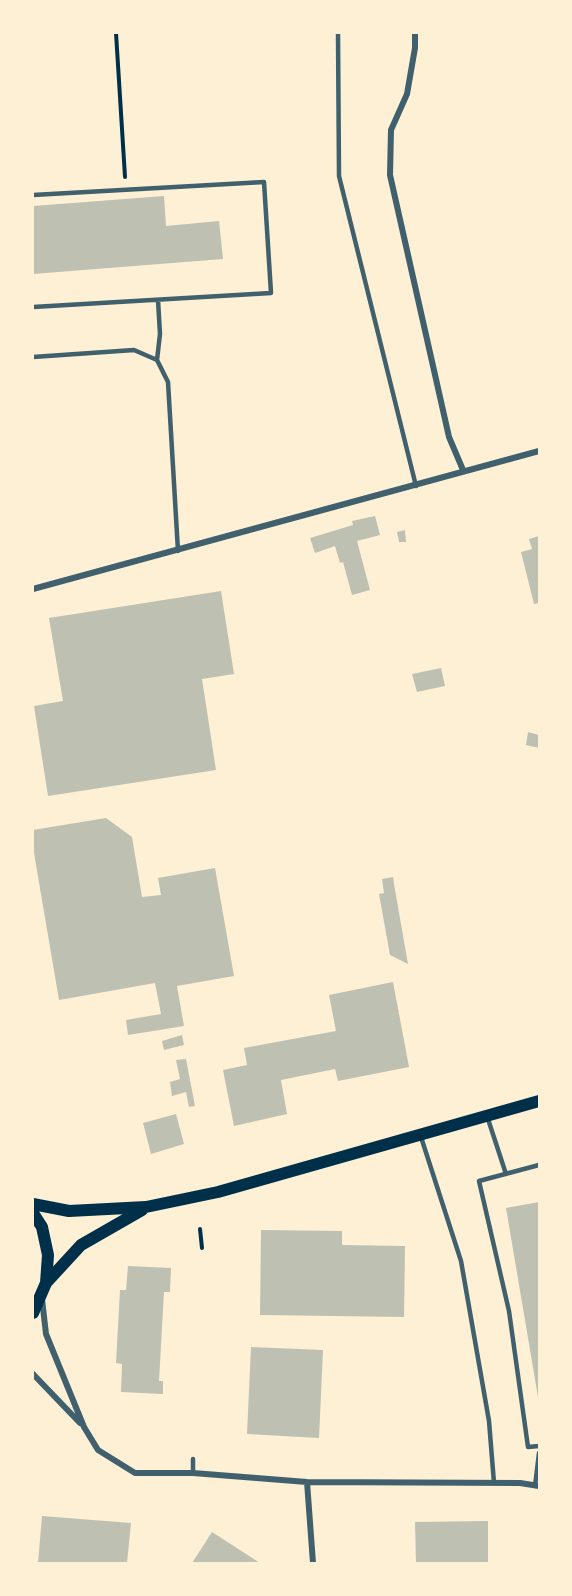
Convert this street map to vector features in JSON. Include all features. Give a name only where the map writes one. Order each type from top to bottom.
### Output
[{"type":"main road","points":[[33,1204],[69,1211],[146,1208],[218,1192],[539,1101]]},
{"type":"main road","points":[[46,1283],[81,1245],[146,1208]]},
{"type":"main road","points":[[33,1213],[42,1227],[48,1255],[46,1283],[42,1299],[33,1313]]},
{"type":"street","points":[[415,33],[415,48],[407,94],[391,130],[390,175],[449,437],[463,470]]},
{"type":"street","points":[[33,589],[539,451]]},
{"type":"street","points":[[42,1299],[46,1334],[84,1427],[98,1450],[135,1473],[193,1473],[307,1482],[494,1483],[537,1486]]},
{"type":"street","points":[[33,1374],[84,1427]]},
{"type":"street","points":[[307,1482],[313,1563]]},
{"type":"lane","points":[[338,33],[339,176],[416,486]]},
{"type":"lane","points":[[33,195],[264,182],[271,293],[33,307]]},
{"type":"lane","points":[[158,300],[160,334],[158,360],[168,382],[178,551]]},
{"type":"lane","points":[[33,357],[134,350],[158,360]]},
{"type":"lane","points":[[487,1116],[506,1174]]},
{"type":"lane","points":[[421,1134],[461,1261],[489,1421],[494,1483]]},
{"type":"lane","points":[[539,1165],[479,1181],[509,1311],[528,1447],[539,1446]]},
{"type":"lane","points":[[537,1486],[539,1453]]},
{"type":"lane","points":[[193,1473],[194,1459]]},
{"type":"path","points":[[116,33],[126,190]]},
{"type":"path","points":[[200,1229],[202,1248]]},
{"type":"building","points":[[164,196],[166,226],[219,221],[223,259],[33,274],[33,206]]},
{"type":"building","points":[[375,516],[380,535],[357,541],[370,590],[352,595],[343,562],[340,563],[335,546],[315,553],[310,538],[353,525],[352,521]]},
{"type":"building","points":[[405,530],[406,542],[399,542],[397,532]]},
{"type":"building","points":[[539,536],[539,603],[534,604],[521,552],[532,549],[529,539]]},
{"type":"building","points":[[221,591],[234,674],[202,679],[216,770],[48,796],[34,706],[63,701],[49,618]]},
{"type":"building","points":[[441,668],[445,686],[417,692],[412,674]]},
{"type":"building","points":[[528,732],[539,735],[539,748],[526,745]]},
{"type":"building","points":[[106,818],[132,837],[142,897],[161,895],[158,878],[215,868],[234,976],[177,986],[184,1026],[128,1035],[126,1020],[161,1014],[155,983],[59,1000],[33,847],[33,830]]},
{"type":"building","points":[[393,877],[408,964],[390,955],[379,894],[384,893],[382,879]]},
{"type":"building","points":[[393,982],[409,1067],[338,1081],[335,1069],[281,1080],[287,1114],[234,1126],[223,1070],[247,1065],[244,1048],[336,1031],[329,995]]},
{"type":"building","points":[[182,1035],[184,1045],[164,1050],[162,1041]]},
{"type":"building","points":[[186,1059],[195,1106],[189,1107],[186,1092],[172,1096],[170,1082],[180,1079],[176,1060]]},
{"type":"building","points":[[176,1114],[184,1144],[151,1154],[143,1123]]},
{"type":"building","points":[[539,1202],[539,1397],[538,1397],[506,1208]]},
{"type":"building","points":[[261,1230],[342,1231],[342,1245],[405,1246],[404,1317],[260,1315]]},
{"type":"building","points":[[128,1266],[171,1268],[170,1292],[164,1292],[159,1381],[163,1381],[163,1394],[121,1392],[122,1364],[116,1363],[120,1290],[126,1290]]},
{"type":"building","points":[[251,1347],[323,1350],[319,1438],[247,1434]]},
{"type":"building","points":[[42,1516],[131,1523],[127,1563],[38,1563]]},
{"type":"building","points":[[488,1521],[488,1563],[416,1563],[415,1522]]},
{"type":"building","points":[[212,1532],[260,1563],[192,1563]]}]
